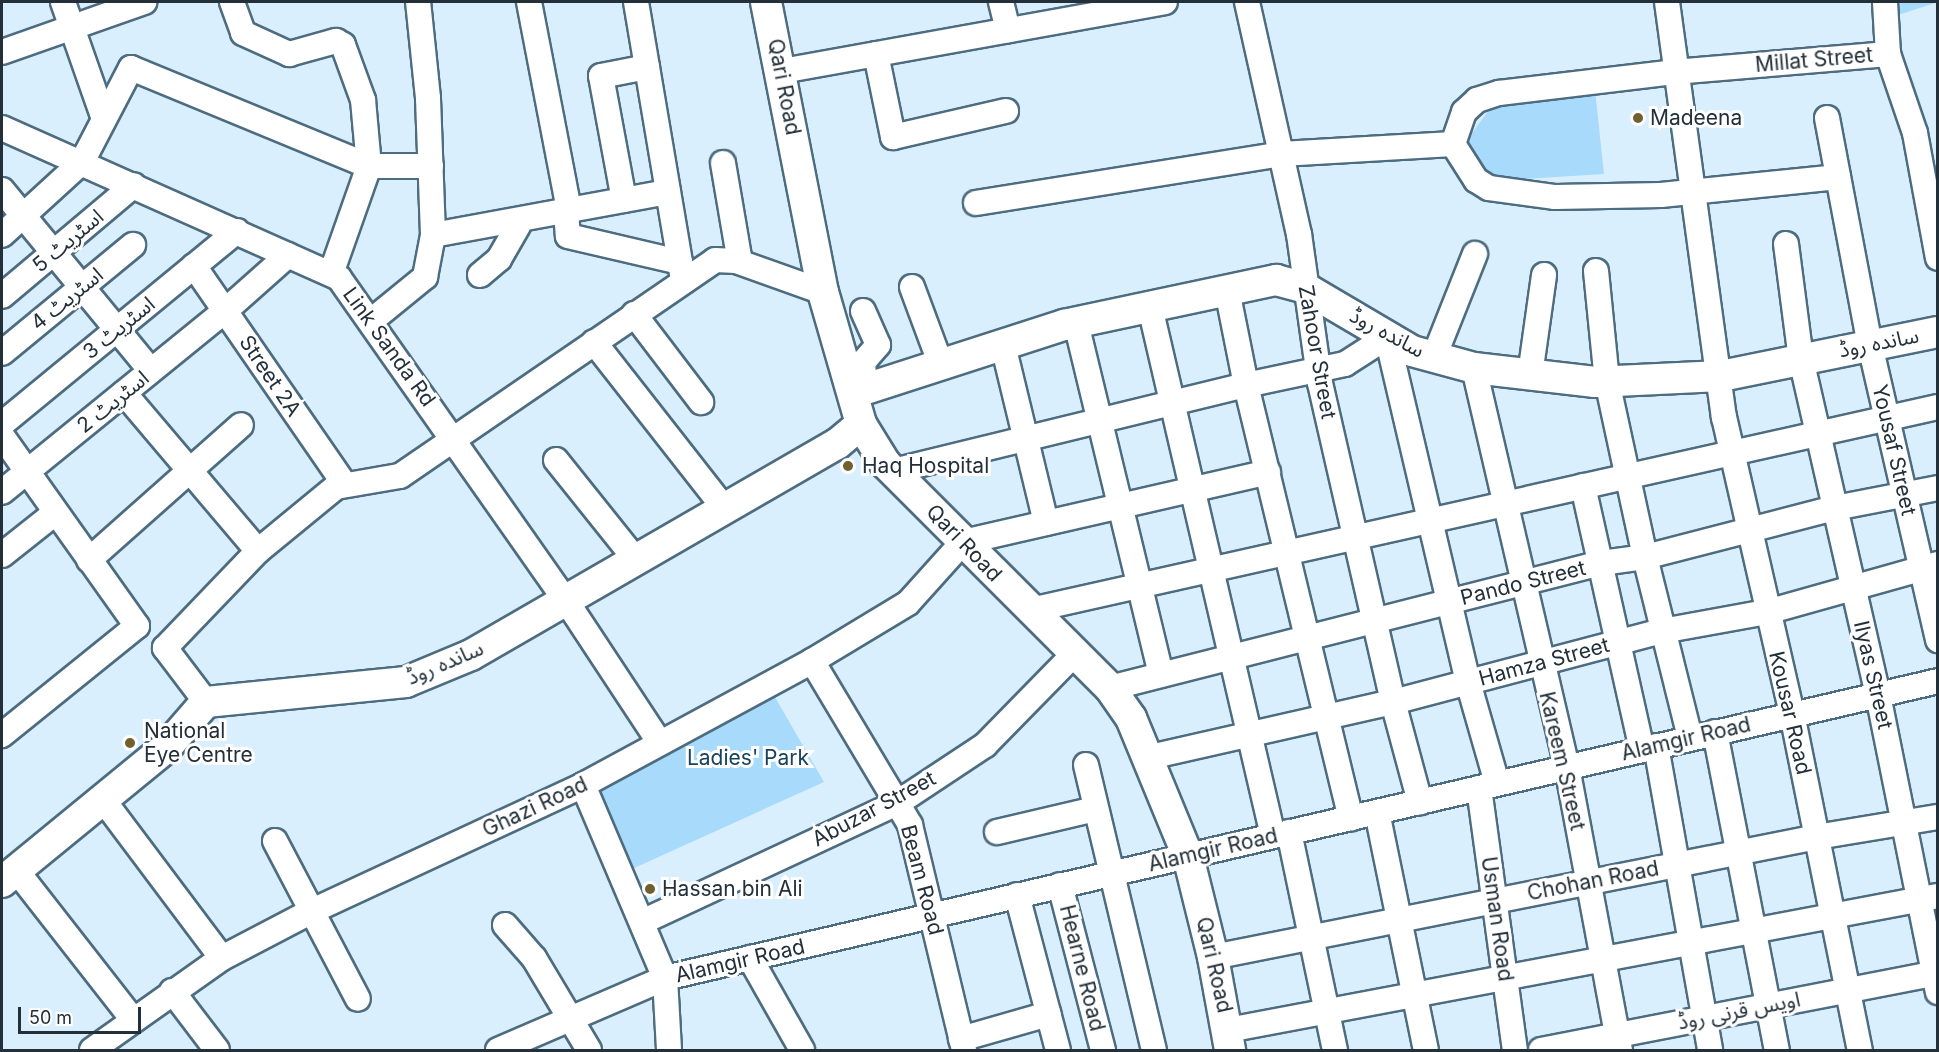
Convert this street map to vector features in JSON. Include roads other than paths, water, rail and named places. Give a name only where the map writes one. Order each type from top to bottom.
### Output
[{"type":"main road","name":"Qari Road","points":[[766,2],[782,71],[823,292],[859,391],[861,424],[893,471],[1110,688],[1150,757],[1188,856],[1214,957],[1229,1040]]},
{"type":"main road","name":"ساندہ روڈ","points":[[859,391],[1076,323],[1276,280],[1305,288],[1412,351],[1474,368],[1530,375],[1607,381],[1721,376],[1938,332]]},
{"type":"main road","name":"ساندہ روڈ","points":[[207,702],[406,682],[471,655],[567,602],[837,444],[861,424]]},
{"type":"main road","points":[[9,876],[104,801],[166,748],[207,702]]},
{"type":"street","points":[[63,2],[104,119]]},
{"type":"street","points":[[2,52],[144,2]]},
{"type":"street","points":[[232,2],[243,33],[289,54],[336,41],[343,45],[363,100],[369,166],[331,274]]},
{"type":"street","points":[[371,321],[425,277],[433,235],[428,98],[417,2]]},
{"type":"street","points":[[529,2],[567,210],[568,236]]},
{"type":"street","points":[[636,2],[682,270]]},
{"type":"street","points":[[1001,2],[1008,30]]},
{"type":"street","points":[[782,71],[1008,30],[1075,10],[1165,2]]},
{"type":"street","name":"Zahoor Street","points":[[1247,2],[1299,234],[1318,368],[1377,620],[1393,702],[1420,802]]},
{"type":"street","name":"Kousar Road","points":[[1667,2],[1674,72],[1695,193],[1732,453],[1792,714],[1860,1050]]},
{"type":"street","points":[[1885,2],[1888,54]]},
{"type":"street","points":[[876,54],[893,138],[1006,111]]},
{"type":"street","name":"Millat Street","points":[[1453,144],[1464,112],[1477,100],[1499,93],[1674,72],[1888,54],[1915,133],[1938,258]]},
{"type":"street","points":[[624,200],[601,76],[647,67]]},
{"type":"street","points":[[2,235],[24,218],[82,162],[131,68],[369,166],[431,166]]},
{"type":"street","name":"Yousaf Street","points":[[1827,118],[1870,345],[1905,494],[1928,566],[1938,640]]},
{"type":"street","name":"Link Sanda Rd","points":[[3,131],[82,162],[339,278],[567,602],[660,744]]},
{"type":"street","points":[[976,203],[1281,154],[1453,144],[1476,180],[1489,188],[1555,197],[1695,193],[1838,177]]},
{"type":"street","points":[[723,163],[740,262]]},
{"type":"street","name":"اسٹریٹ 5","points":[[2,296],[134,185]]},
{"type":"street","points":[[2,190],[151,372]]},
{"type":"street","points":[[433,235],[508,225],[567,210],[668,192]]},
{"type":"street","points":[[508,225],[568,236],[682,270]]},
{"type":"street","points":[[480,275],[499,259],[508,225]]},
{"type":"street","name":"اسٹریٹ 3","points":[[2,424],[237,231]]},
{"type":"street","name":"Ilyas Street","points":[[1786,244],[1801,359],[1878,695],[1904,822],[1928,898],[1936,980]]},
{"type":"street","name":"اسٹریٹ 4","points":[[2,352],[133,246]]},
{"type":"street","points":[[1434,357],[1475,254]]},
{"type":"street","name":"اسٹریٹ 2","points":[[2,492],[225,311],[288,255]]},
{"type":"street","points":[[207,702],[165,648],[258,551],[336,487],[400,476],[634,314],[682,270],[715,260],[740,262],[823,292]]},
{"type":"street","name":"Street 2A","points":[[194,266],[345,485]]},
{"type":"street","points":[[1596,271],[1607,381],[1662,631],[1690,738]]},
{"type":"street","points":[[1530,375],[1544,275]]},
{"type":"street","points":[[912,288],[941,365]]},
{"type":"street","points":[[1227,291],[1246,385],[1309,637],[1325,717],[1351,818]]},
{"type":"street","points":[[1150,307],[1232,657],[1247,735],[1281,834],[1311,937],[1335,1050]]},
{"type":"street","points":[[859,391],[863,362],[878,345],[863,311]]},
{"type":"street","points":[[634,314],[701,402]]},
{"type":"street","points":[[1076,323],[1161,675]]},
{"type":"street","points":[[893,471],[1246,385],[1345,364],[1387,337]]},
{"type":"street","name":"Usman Road","points":[[1387,337],[1468,682],[1488,786],[1495,900],[1515,1050]]},
{"type":"street","points":[[594,342],[725,509]]},
{"type":"street","points":[[1003,345],[1046,523]]},
{"type":"street","name":"Kareem Street","points":[[1474,368],[1524,583],[1540,663],[1567,767],[1618,1043]]},
{"type":"street","points":[[124,393],[258,551]]},
{"type":"street","points":[[1031,610],[1938,407]]},
{"type":"street","points":[[90,560],[241,425]]},
{"type":"street","points":[[2,436],[137,626],[5,723]]},
{"type":"street","points":[[556,460],[636,560]]},
{"type":"street","points":[[963,542],[1268,472]]},
{"type":"street","points":[[1583,486],[1616,643],[1649,748],[1677,864],[1710,1050]]},
{"type":"street","name":"Pando Street","points":[[1110,688],[1601,563],[1645,557],[1835,508],[1938,488]]},
{"type":"street","points":[[2,555],[55,513]]},
{"type":"street","name":"Ghazi Road","points":[[92,1050],[172,991],[222,958],[312,911],[583,785],[813,661],[908,603],[963,542]]},
{"type":"street","name":"Hamza Street","points":[[1150,757],[1393,702],[1662,631],[1767,612],[1852,585],[1928,566]]},
{"type":"street","name":"Abuzar Street","points":[[642,922],[898,802],[985,745],[1075,653]]},
{"type":"street","name":"Beam Road","points":[[813,661],[898,802],[921,862],[963,1045]]},
{"type":"street","name":"Alamgir Road","points":[[498,1050],[665,978],[1938,681]]},
{"type":"street","points":[[1715,732],[1777,1050]]},
{"type":"street","points":[[1086,765],[1154,1050]]},
{"type":"street","points":[[583,785],[665,978],[669,1050]]},
{"type":"street","points":[[104,801],[222,958]]},
{"type":"street","points":[[997,832],[1095,809]]},
{"type":"street","points":[[1377,812],[1426,1050]]},
{"type":"street","name":"Chohan Road","points":[[1214,957],[1738,852],[1938,817]]},
{"type":"street","points":[[275,841],[358,999]]},
{"type":"street","points":[[9,876],[133,1020]]},
{"type":"street","name":"Hearne Road","points":[[1060,885],[1103,1050]]},
{"type":"street","points":[[1017,895],[1058,1050]]},
{"type":"street","points":[[1229,1040],[1326,1011],[1753,929],[1928,898]]},
{"type":"street","points":[[505,925],[534,958],[589,1050]]},
{"type":"street","points":[[750,958],[802,1050]]},
{"type":"street","name":"اویس قرنی روڈ","points":[[1541,1050],[1618,1043],[1704,1018],[1848,990],[1936,980]]},
{"type":"street","points":[[172,991],[217,1050]]},
{"type":"street","points":[[963,1045],[1048,1014]]},
{"type":"place","name":"Madeena","points":[[1638,118]]},
{"type":"place","name":"Haq Hospital","points":[[848,466]]},
{"type":"place","name":"National Eye Centre","points":[[130,743]]},
{"type":"place","name":"Hassan bin Ali","points":[[650,889]]},
{"type":"park label","name":"Ladies' Park","points":[[748,758]]}]
